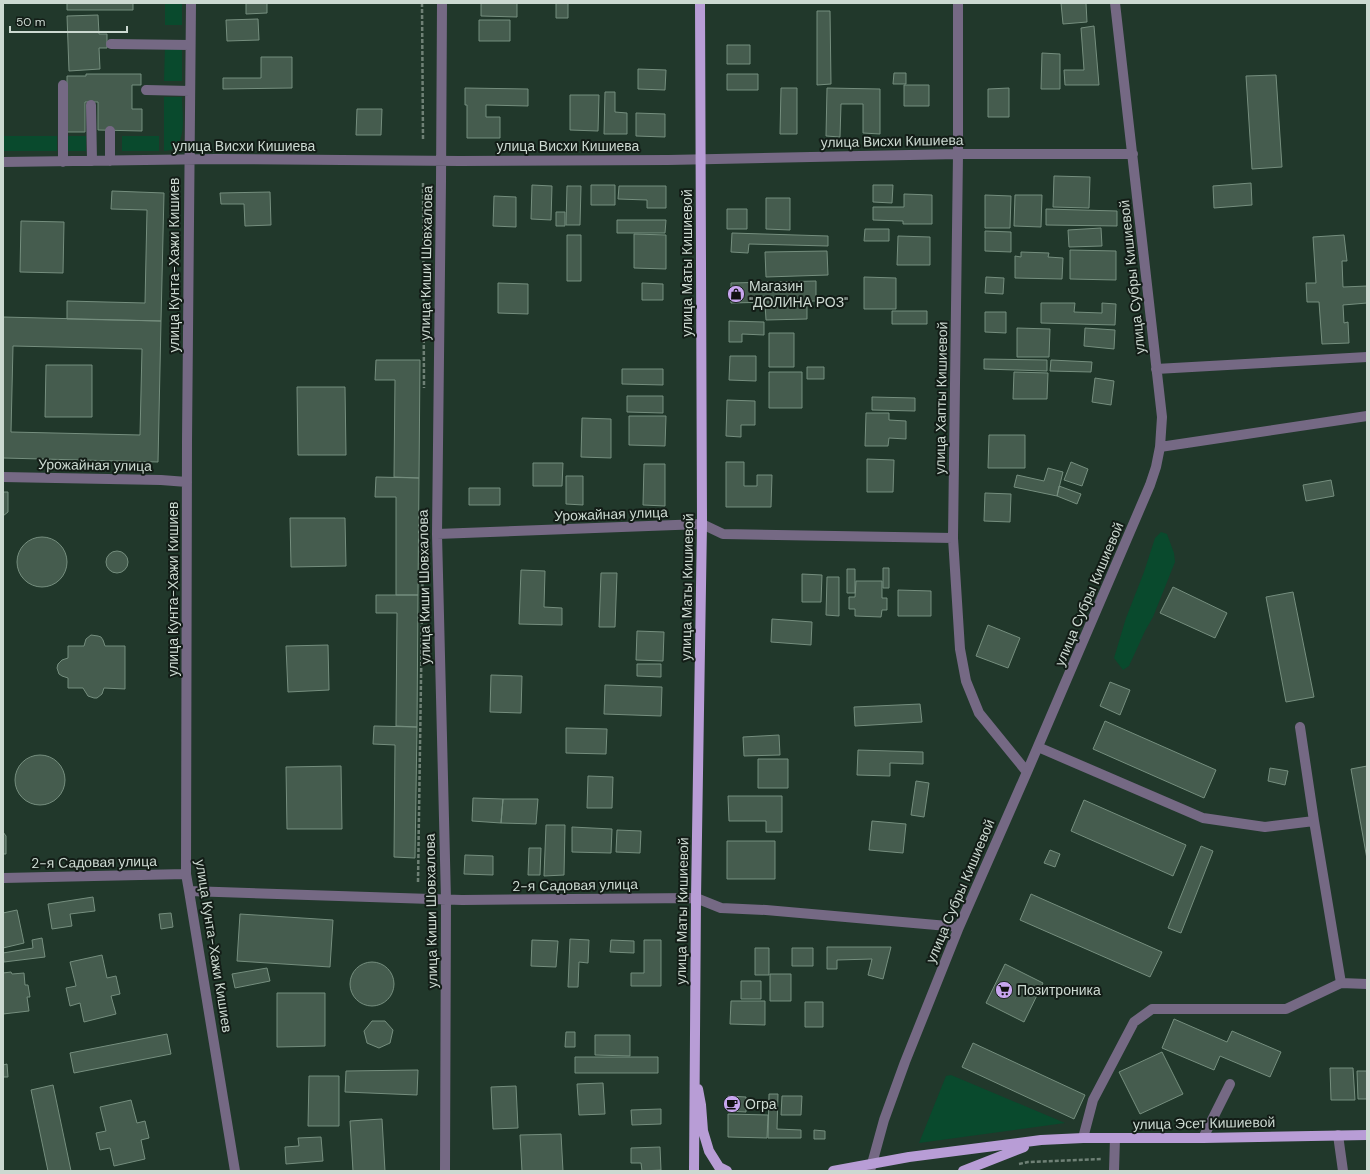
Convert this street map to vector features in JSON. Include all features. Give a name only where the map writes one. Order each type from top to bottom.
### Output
[{"type":"main road","name":"улица Маты Кишиевой","points":[[694,1171],[696,898],[702,524],[700,3]]},
{"type":"main road","points":[[694,1071],[702,1105],[703,1131],[709,1151],[719,1167],[727,1171]]},
{"type":"main road","name":"улица Эсет Кишиевой","points":[[1041,1140],[1084,1138],[1203,1138],[1367,1135]]},
{"type":"main road","points":[[833,1171],[871,1168],[909,1157],[1041,1140]]},
{"type":"main road","points":[[964,1171],[1041,1140]]},
{"type":"street","name":"улица Кунта-Хажи Кишиев","points":[[191,3],[187,482],[186,874],[236,1171]]},
{"type":"street","name":"улица Киши Шовхалова","points":[[442,3],[437,534],[446,900],[445,1171]]},
{"type":"street","name":"улица Хапты Кишиевой","points":[[958,3],[958,154],[953,538],[960,649],[966,681],[979,713],[1027,772]]},
{"type":"street","name":"улица Субры Кишиевой","points":[[871,1168],[884,1120],[905,1062],[959,927],[1038,747],[1144,499],[1156,467],[1160,447],[1162,417],[1115,3]]},
{"type":"street","points":[[111,44],[190,45]]},
{"type":"street","points":[[62,85],[63,162]]},
{"type":"street","points":[[146,90],[190,91]]},
{"type":"street","points":[[91,105],[92,161]]},
{"type":"street","points":[[110,131],[110,161]]},
{"type":"street","name":"улица Висхи Кишиева","points":[[3,162],[189,160],[661,160],[700,158],[958,154],[1133,154]]},
{"type":"street","points":[[1156,369],[1367,357]]},
{"type":"street","points":[[1160,447],[1367,416]]},
{"type":"street","name":"Урожайная улица","points":[[3,477],[162,480],[187,482]]},
{"type":"street","name":"Урожайная улица","points":[[437,534],[702,524],[723,534],[953,538]]},
{"type":"street","points":[[1300,727],[1341,983]]},
{"type":"street","points":[[1038,747],[1203,818],[1265,827],[1314,822]]},
{"type":"street","name":"2-я Садовая улица","points":[[3,878],[186,874]]},
{"type":"street","name":"2-я Садовая улица","points":[[189,890],[446,900],[696,898],[722,908],[766,910],[959,927]]},
{"type":"street","points":[[1084,1138],[1092,1100],[1130,1028],[1134,1022],[1152,1010],[1286,1009],[1341,983],[1367,984]]},
{"type":"street","points":[[1203,1138],[1230,1084]]},
{"type":"street","points":[[1338,1135],[1343,1171]]},
{"type":"street","points":[[1114,1171],[1115,1138]]},
{"type":"path","points":[[422,3],[423,139]]},
{"type":"path","points":[[422,183],[424,394]]},
{"type":"path","points":[[418,882],[423,542]]},
{"type":"path","points":[[1017,1164],[1028,1162],[1114,1158]]},
{"type":"green space","points":[[165,3],[182,3],[182,25],[165,25]]},
{"type":"green space","points":[[165,47],[182,47],[182,81],[164,81]]},
{"type":"green space","points":[[164,97],[182,97],[183,122],[181,139],[172,149],[164,151]]},
{"type":"green space","points":[[3,136],[57,136],[57,151],[3,151]]},
{"type":"green space","points":[[66,136],[86,136],[86,151],[66,151]]},
{"type":"green space","points":[[122,136],[159,136],[159,151],[122,151]]},
{"type":"green space","points":[[1161,532],[1167,534],[1174,553],[1175,562],[1153,617],[1129,666],[1123,670],[1114,658],[1126,618],[1144,572],[1155,538]]},
{"type":"green space","points":[[951,1075],[1065,1123],[919,1143],[946,1076]]},
{"type":"building","points":[[67,3],[133,3],[133,10],[67,10]]},
{"type":"building","points":[[246,3],[267,3],[267,13],[246,14]]},
{"type":"building","points":[[481,3],[517,3],[517,17],[481,16]]},
{"type":"building","points":[[556,3],[568,3],[568,18],[556,18]]},
{"type":"building","points":[[1061,3],[1086,3],[1087,22],[1063,24]]},
{"type":"building","points":[[817,11],[830,11],[831,84],[817,85]]},
{"type":"building","points":[[98,15],[99,34],[107,34],[107,48],[99,48],[100,69],[69,71],[67,16]]},
{"type":"building","points":[[258,19],[259,40],[227,41],[226,20]]},
{"type":"building","points":[[479,20],[510,20],[510,41],[479,41]]},
{"type":"building","points":[[1094,26],[1099,85],[1065,85],[1064,70],[1084,70],[1081,28]]},
{"type":"building","points":[[727,45],[750,45],[750,64],[727,64]]},
{"type":"building","points":[[1042,53],[1060,54],[1060,89],[1041,89]]},
{"type":"building","points":[[261,57],[292,57],[292,88],[223,89],[223,78],[261,78]]},
{"type":"building","points":[[638,69],[666,70],[665,90],[638,89]]},
{"type":"building","points":[[894,73],[906,73],[906,84],[893,84]]},
{"type":"building","points":[[86,74],[141,74],[141,85],[132,85],[132,109],[142,109],[142,131],[98,130],[98,102],[85,102],[85,132],[67,132],[67,76],[86,76]]},
{"type":"building","points":[[727,74],[758,74],[758,90],[727,90]]},
{"type":"building","points":[[1276,75],[1282,167],[1252,169],[1246,76]]},
{"type":"building","points":[[904,85],[929,85],[929,106],[904,106]]},
{"type":"building","points":[[465,88],[528,89],[528,106],[486,105],[486,117],[500,117],[500,138],[467,138],[467,105],[465,105]]},
{"type":"building","points":[[781,88],[797,88],[797,134],[780,134]]},
{"type":"building","points":[[827,88],[880,89],[880,134],[863,133],[863,104],[841,104],[840,137],[826,136]]},
{"type":"building","points":[[1009,88],[1009,117],[988,117],[988,89]]},
{"type":"building","points":[[605,92],[615,92],[615,112],[627,113],[627,134],[604,134]]},
{"type":"building","points":[[570,95],[599,95],[598,131],[570,130]]},
{"type":"building","points":[[357,109],[382,109],[381,135],[356,135]]},
{"type":"building","points":[[636,113],[665,114],[665,137],[636,136]]},
{"type":"building","points":[[1054,176],[1090,177],[1089,208],[1053,207]]},
{"type":"building","points":[[1251,183],[1252,205],[1214,208],[1213,186]]},
{"type":"building","points":[[532,185],[552,186],[551,220],[531,219]]},
{"type":"building","points":[[591,185],[615,185],[615,205],[591,205]]},
{"type":"building","points":[[873,185],[893,185],[892,203],[873,202]]},
{"type":"building","points":[[567,186],[581,186],[580,225],[566,225]]},
{"type":"building","points":[[619,186],[666,186],[666,208],[647,208],[647,200],[618,199]]},
{"type":"building","points":[[112,191],[164,193],[161,321],[67,319],[67,301],[145,303],[147,210],[111,209]]},
{"type":"building","points":[[270,192],[271,225],[245,226],[244,204],[221,204],[220,193]]},
{"type":"building","points":[[904,194],[932,195],[932,224],[903,224],[903,221],[873,220],[873,207],[904,207]]},
{"type":"building","points":[[985,195],[1011,196],[1010,228],[985,228]]},
{"type":"building","points":[[1015,195],[1042,195],[1041,227],[1014,226]]},
{"type":"building","points":[[494,196],[516,197],[516,227],[493,226]]},
{"type":"building","points":[[766,198],[790,198],[790,230],[766,229]]},
{"type":"building","points":[[727,209],[747,209],[747,229],[727,229]]},
{"type":"building","points":[[1046,209],[1117,211],[1117,226],[1046,225]]},
{"type":"building","points":[[556,212],[565,212],[565,226],[556,226]]},
{"type":"building","points":[[617,220],[666,220],[665,233],[617,233]]},
{"type":"building","points":[[21,221],[64,222],[63,273],[20,272]]},
{"type":"building","points":[[1101,228],[1102,246],[1069,247],[1068,230]]},
{"type":"building","points":[[865,229],[889,229],[889,241],[864,241]]},
{"type":"building","points":[[985,231],[1011,232],[1011,252],[985,251]]},
{"type":"building","points":[[732,233],[828,236],[828,246],[749,244],[748,253],[731,252]]},
{"type":"building","points":[[634,234],[666,235],[666,269],[634,268]]},
{"type":"building","points":[[567,235],[581,235],[581,281],[567,281]]},
{"type":"building","points":[[1344,235],[1347,261],[1342,261],[1343,287],[1367,286],[1367,303],[1343,305],[1344,323],[1348,322],[1349,343],[1322,344],[1319,302],[1307,302],[1306,283],[1316,283],[1313,237]]},
{"type":"building","points":[[898,236],[930,237],[930,265],[897,265]]},
{"type":"building","points":[[1070,250],[1116,251],[1116,280],[1070,279]]},
{"type":"building","points":[[827,251],[828,275],[766,277],[765,252]]},
{"type":"building","points":[[1021,252],[1049,253],[1048,257],[1063,258],[1062,279],[1015,278],[1015,256],[1021,257]]},
{"type":"building","points":[[864,277],[896,278],[896,309],[864,309]]},
{"type":"building","points":[[986,277],[1004,278],[1003,294],[985,293]]},
{"type":"building","points":[[816,281],[816,301],[731,303],[731,283]]},
{"type":"building","points":[[498,283],[528,284],[528,314],[498,313]]},
{"type":"building","points":[[642,283],[663,284],[663,300],[642,300]]},
{"type":"building","points":[[807,303],[807,319],[766,320],[765,304]]},
{"type":"building","points":[[1041,303],[1075,303],[1074,312],[1102,313],[1102,303],[1116,304],[1115,325],[1041,323]]},
{"type":"building","points":[[892,311],[927,311],[927,324],[892,324]]},
{"type":"building","points":[[985,312],[1006,312],[1006,333],[985,332]]},
{"type":"building","points":[[3,317],[161,321],[158,462],[3,458]],"holes":[[[13,346],[142,349],[140,435],[11,432]]]},
{"type":"building","points":[[729,321],[764,322],[764,335],[742,334],[742,342],[729,342]]},
{"type":"building","points":[[1017,328],[1050,329],[1049,357],[1017,357]]},
{"type":"building","points":[[1085,328],[1115,330],[1114,349],[1084,346]]},
{"type":"building","points":[[769,333],[794,333],[794,367],[769,367]]},
{"type":"building","points":[[730,356],[756,356],[756,381],[729,380]]},
{"type":"building","points":[[984,359],[1047,360],[1047,371],[984,369]]},
{"type":"building","points":[[376,360],[420,360],[419,478],[394,477],[395,380],[375,380]]},
{"type":"building","points":[[1051,360],[1092,362],[1091,372],[1050,371]]},
{"type":"building","points":[[46,365],[92,365],[92,417],[45,417]]},
{"type":"building","points":[[807,367],[824,367],[824,379],[807,379]]},
{"type":"building","points":[[622,369],[663,369],[663,385],[622,384]]},
{"type":"building","points":[[769,372],[802,372],[802,408],[769,408]]},
{"type":"building","points":[[1014,372],[1048,373],[1047,399],[1013,399]]},
{"type":"building","points":[[1095,378],[1114,381],[1111,405],[1092,402]]},
{"type":"building","points":[[297,387],[345,387],[346,455],[298,455]]},
{"type":"building","points":[[627,396],[663,396],[663,413],[627,412]]},
{"type":"building","points":[[872,397],[915,398],[915,411],[872,410]]},
{"type":"building","points":[[727,400],[755,401],[755,425],[741,425],[741,437],[726,436]]},
{"type":"building","points":[[866,413],[889,413],[889,420],[906,421],[906,439],[889,438],[888,446],[865,446]]},
{"type":"building","points":[[629,416],[666,416],[665,446],[629,445]]},
{"type":"building","points":[[582,418],[611,419],[611,458],[581,457]]},
{"type":"building","points":[[989,435],[1025,435],[1025,468],[988,468]]},
{"type":"building","points":[[867,459],[894,460],[893,492],[867,492]]},
{"type":"building","points":[[726,462],[744,462],[744,486],[757,486],[757,475],[772,475],[771,507],[726,507]]},
{"type":"building","points":[[1071,462],[1088,469],[1082,486],[1064,480]]},
{"type":"building","points":[[533,463],[563,463],[562,486],[533,486]]},
{"type":"building","points":[[644,464],[665,464],[665,506],[643,505]]},
{"type":"building","points":[[1048,468],[1063,472],[1057,496],[1014,487],[1017,475],[1044,481]]},
{"type":"building","points":[[566,476],[583,476],[583,505],[566,504]]},
{"type":"building","points":[[376,477],[419,478],[418,595],[396,595],[396,497],[375,497]]},
{"type":"building","points":[[1331,480],[1334,496],[1306,501],[1303,485]]},
{"type":"building","points":[[1059,486],[1081,494],[1077,504],[1057,496]]},
{"type":"building","points":[[469,488],[500,488],[500,505],[469,505]]},
{"type":"building","points":[[3,492],[8,492],[8,512],[3,516]]},
{"type":"building","points":[[985,493],[1011,494],[1010,522],[984,521]]},
{"type":"building","points":[[290,518],[345,518],[346,566],[291,567]]},
{"type":"building","points":[[42,537],[56,541],[63,548],[67,562],[63,576],[56,583],[42,587],[28,583],[21,576],[17,562],[21,548],[28,541]]},
{"type":"building","points":[[117,551],[125,554],[128,562],[125,570],[117,573],[109,570],[106,562],[109,554]]},
{"type":"building","points":[[883,568],[889,568],[889,588],[883,588]]},
{"type":"building","points":[[847,569],[855,569],[855,593],[847,593]]},
{"type":"building","points":[[521,570],[545,571],[544,607],[562,608],[562,625],[519,624]]},
{"type":"building","points":[[601,573],[617,573],[615,627],[599,627]]},
{"type":"building","points":[[802,574],[822,575],[821,602],[802,602]]},
{"type":"building","points":[[827,577],[839,577],[839,616],[826,615]]},
{"type":"building","points":[[856,581],[882,581],[882,598],[887,598],[887,610],[882,610],[881,617],[855,616],[855,609],[849,609],[849,597],[855,597]]},
{"type":"building","points":[[1173,587],[1227,613],[1215,638],[1160,613]]},
{"type":"building","points":[[898,590],[931,591],[931,616],[898,616]]},
{"type":"building","points":[[1293,592],[1314,697],[1286,702],[1266,597]]},
{"type":"building","points":[[376,595],[418,595],[417,727],[396,726],[397,613],[376,613]]},
{"type":"building","points":[[772,619],[812,622],[811,645],[771,642]]},
{"type":"building","points":[[988,625],[1020,638],[1008,668],[976,656]]},
{"type":"building","points":[[637,631],[664,632],[663,661],[636,660]]},
{"type":"building","points":[[91,635],[101,637],[105,646],[125,646],[125,689],[104,688],[102,694],[97,698],[94,698],[88,696],[83,688],[68,688],[68,678],[59,674],[57,668],[58,664],[62,660],[68,658],[68,646],[84,646],[86,639]]},
{"type":"building","points":[[328,645],[329,690],[288,692],[286,646]]},
{"type":"building","points":[[637,664],[661,664],[661,677],[637,676]]},
{"type":"building","points":[[491,675],[522,676],[521,713],[490,712]]},
{"type":"building","points":[[1110,682],[1130,690],[1120,715],[1100,706]]},
{"type":"building","points":[[605,685],[662,687],[661,716],[604,714]]},
{"type":"building","points":[[920,704],[922,722],[855,726],[854,707]]},
{"type":"building","points":[[1105,721],[1216,770],[1204,798],[1093,749]]},
{"type":"building","points":[[374,726],[417,727],[415,858],[394,857],[395,745],[373,744]]},
{"type":"building","points":[[566,728],[607,729],[606,754],[566,753]]},
{"type":"building","points":[[779,735],[780,755],[744,756],[743,737]]},
{"type":"building","points":[[858,750],[923,752],[923,764],[890,763],[890,776],[857,775]]},
{"type":"building","points":[[40,755],[49,757],[60,766],[65,780],[63,789],[54,800],[40,805],[31,803],[20,794],[15,780],[17,771],[26,760]]},
{"type":"building","points":[[758,759],[788,759],[788,788],[758,788]]},
{"type":"building","points":[[341,766],[342,829],[287,829],[286,767]]},
{"type":"building","points":[[1367,766],[1367,859],[1351,769]]},
{"type":"building","points":[[1270,768],[1288,771],[1285,785],[1268,781]]},
{"type":"building","points":[[588,776],[613,777],[612,808],[587,808]]},
{"type":"building","points":[[916,781],[929,783],[924,817],[911,815]]},
{"type":"building","points":[[728,796],[782,796],[782,832],[766,832],[766,821],[729,821]]},
{"type":"building","points":[[473,798],[503,799],[501,823],[472,821]]},
{"type":"building","points":[[503,799],[538,799],[536,824],[501,823]]},
{"type":"building","points":[[1084,800],[1186,845],[1173,876],[1071,831]]},
{"type":"building","points":[[872,821],[906,824],[903,853],[869,850]]},
{"type":"building","points":[[546,825],[565,825],[564,875],[544,876]]},
{"type":"building","points":[[572,827],[612,829],[611,853],[572,852]]},
{"type":"building","points":[[617,830],[641,831],[640,853],[616,852]]},
{"type":"building","points":[[3,832],[6,836],[6,854],[3,854]]},
{"type":"building","points":[[727,841],[775,841],[775,879],[727,879]]},
{"type":"building","points":[[1201,846],[1213,851],[1181,933],[1168,928]]},
{"type":"building","points":[[529,848],[541,848],[540,875],[528,875]]},
{"type":"building","points":[[1050,850],[1060,854],[1055,867],[1044,863]]},
{"type":"building","points":[[465,855],[493,856],[493,875],[464,874]]},
{"type":"building","points":[[1031,894],[1162,952],[1150,977],[1020,920]]},
{"type":"building","points":[[93,897],[95,911],[70,914],[72,926],[52,929],[48,904]]},
{"type":"building","points":[[17,910],[24,943],[3,948],[3,913]]},
{"type":"building","points":[[171,913],[173,927],[161,929],[159,914]]},
{"type":"building","points":[[240,914],[333,920],[330,967],[237,961]]},
{"type":"building","points":[[42,938],[45,957],[4,962],[3,953],[33,948],[32,940]]},
{"type":"building","points":[[570,939],[589,940],[588,963],[579,962],[578,987],[568,987]]},
{"type":"building","points":[[532,940],[558,941],[556,967],[531,966]]},
{"type":"building","points":[[611,940],[634,941],[634,953],[610,952]]},
{"type":"building","points":[[644,940],[661,940],[661,986],[631,986],[631,973],[644,973]]},
{"type":"building","points":[[827,947],[891,947],[883,979],[868,975],[872,959],[837,960],[837,969],[827,969]]},
{"type":"building","points":[[755,948],[769,948],[769,975],[755,975]]},
{"type":"building","points":[[792,948],[813,948],[813,966],[792,966]]},
{"type":"building","points":[[102,955],[107,978],[116,976],[120,994],[111,996],[116,1014],[84,1022],[80,1003],[70,1006],[66,988],[76,986],[70,962]]},
{"type":"building","points":[[368,962],[376,962],[381,963],[388,968],[393,975],[393,993],[388,1000],[381,1005],[368,1006],[360,1003],[353,996],[350,988],[350,980],[353,972],[360,965]]},
{"type":"building","points":[[1005,964],[1043,983],[1024,1022],[986,1003]]},
{"type":"building","points":[[267,968],[270,981],[235,988],[232,974]]},
{"type":"building","points":[[11,972],[12,974],[24,973],[25,985],[28,985],[30,997],[27,997],[29,1011],[3,1014],[3,973]]},
{"type":"building","points":[[770,974],[791,974],[791,1001],[770,1001]]},
{"type":"building","points":[[741,981],[761,981],[761,999],[741,999]]},
{"type":"building","points":[[277,993],[325,993],[325,1046],[277,1047]]},
{"type":"building","points":[[731,1001],[765,1001],[765,1025],[730,1024]]},
{"type":"building","points":[[805,1002],[823,1002],[823,1027],[805,1027]]},
{"type":"building","points":[[1174,1019],[1227,1042],[1232,1031],[1281,1052],[1270,1077],[1220,1056],[1214,1070],[1162,1048]]},
{"type":"building","points":[[372,1021],[385,1021],[393,1030],[390,1043],[379,1048],[367,1043],[364,1031]]},
{"type":"building","points":[[566,1032],[575,1032],[575,1047],[565,1047]]},
{"type":"building","points":[[167,1034],[171,1054],[74,1073],[70,1053]]},
{"type":"building","points":[[595,1035],[630,1035],[630,1056],[595,1055]]},
{"type":"building","points":[[973,1043],[1085,1095],[1074,1119],[962,1067]]},
{"type":"building","points":[[1162,1052],[1183,1094],[1140,1114],[1119,1072]]},
{"type":"building","points":[[575,1057],[658,1057],[658,1073],[575,1073]]},
{"type":"building","points":[[7,1064],[8,1077],[3,1077],[3,1065]]},
{"type":"building","points":[[1330,1068],[1353,1068],[1355,1100],[1331,1100]]},
{"type":"building","points":[[418,1070],[417,1095],[345,1092],[346,1071]]},
{"type":"building","points":[[1357,1071],[1367,1071],[1367,1099],[1358,1099]]},
{"type":"building","points":[[309,1076],[339,1076],[339,1126],[308,1126]]},
{"type":"building","points":[[603,1083],[605,1114],[579,1115],[577,1084]]},
{"type":"building","points":[[53,1085],[71,1171],[48,1171],[31,1090]]},
{"type":"building","points":[[516,1086],[518,1128],[493,1129],[491,1087]]},
{"type":"building","points":[[769,1094],[778,1094],[777,1129],[801,1130],[801,1138],[768,1138]]},
{"type":"building","points":[[728,1096],[746,1097],[746,1112],[727,1111]]},
{"type":"building","points":[[782,1096],[802,1096],[801,1115],[781,1115]]},
{"type":"building","points":[[131,1100],[137,1123],[145,1121],[149,1138],[141,1140],[145,1159],[114,1166],[110,1148],[100,1150],[96,1133],[106,1131],[100,1107]]},
{"type":"building","points":[[661,1109],[661,1124],[632,1125],[631,1110]]},
{"type":"building","points":[[728,1114],[768,1115],[767,1138],[728,1137]]},
{"type":"building","points":[[382,1119],[385,1171],[353,1171],[350,1121]]},
{"type":"building","points":[[814,1130],[825,1131],[825,1139],[814,1139]]},
{"type":"building","points":[[561,1134],[563,1171],[522,1171],[520,1135]]},
{"type":"building","points":[[321,1137],[323,1161],[286,1164],[285,1147],[299,1146],[298,1138]]},
{"type":"building","points":[[660,1147],[661,1170],[642,1171],[641,1163],[631,1163],[631,1148]]},
{"type":"place","name":"Магазин \"ДОЛИНА РОЗ\"","points":[[736,294]]},
{"type":"place","name":"Позитроника","points":[[1004,990]]},
{"type":"place","name":"Огра","points":[[732,1104]]}]
